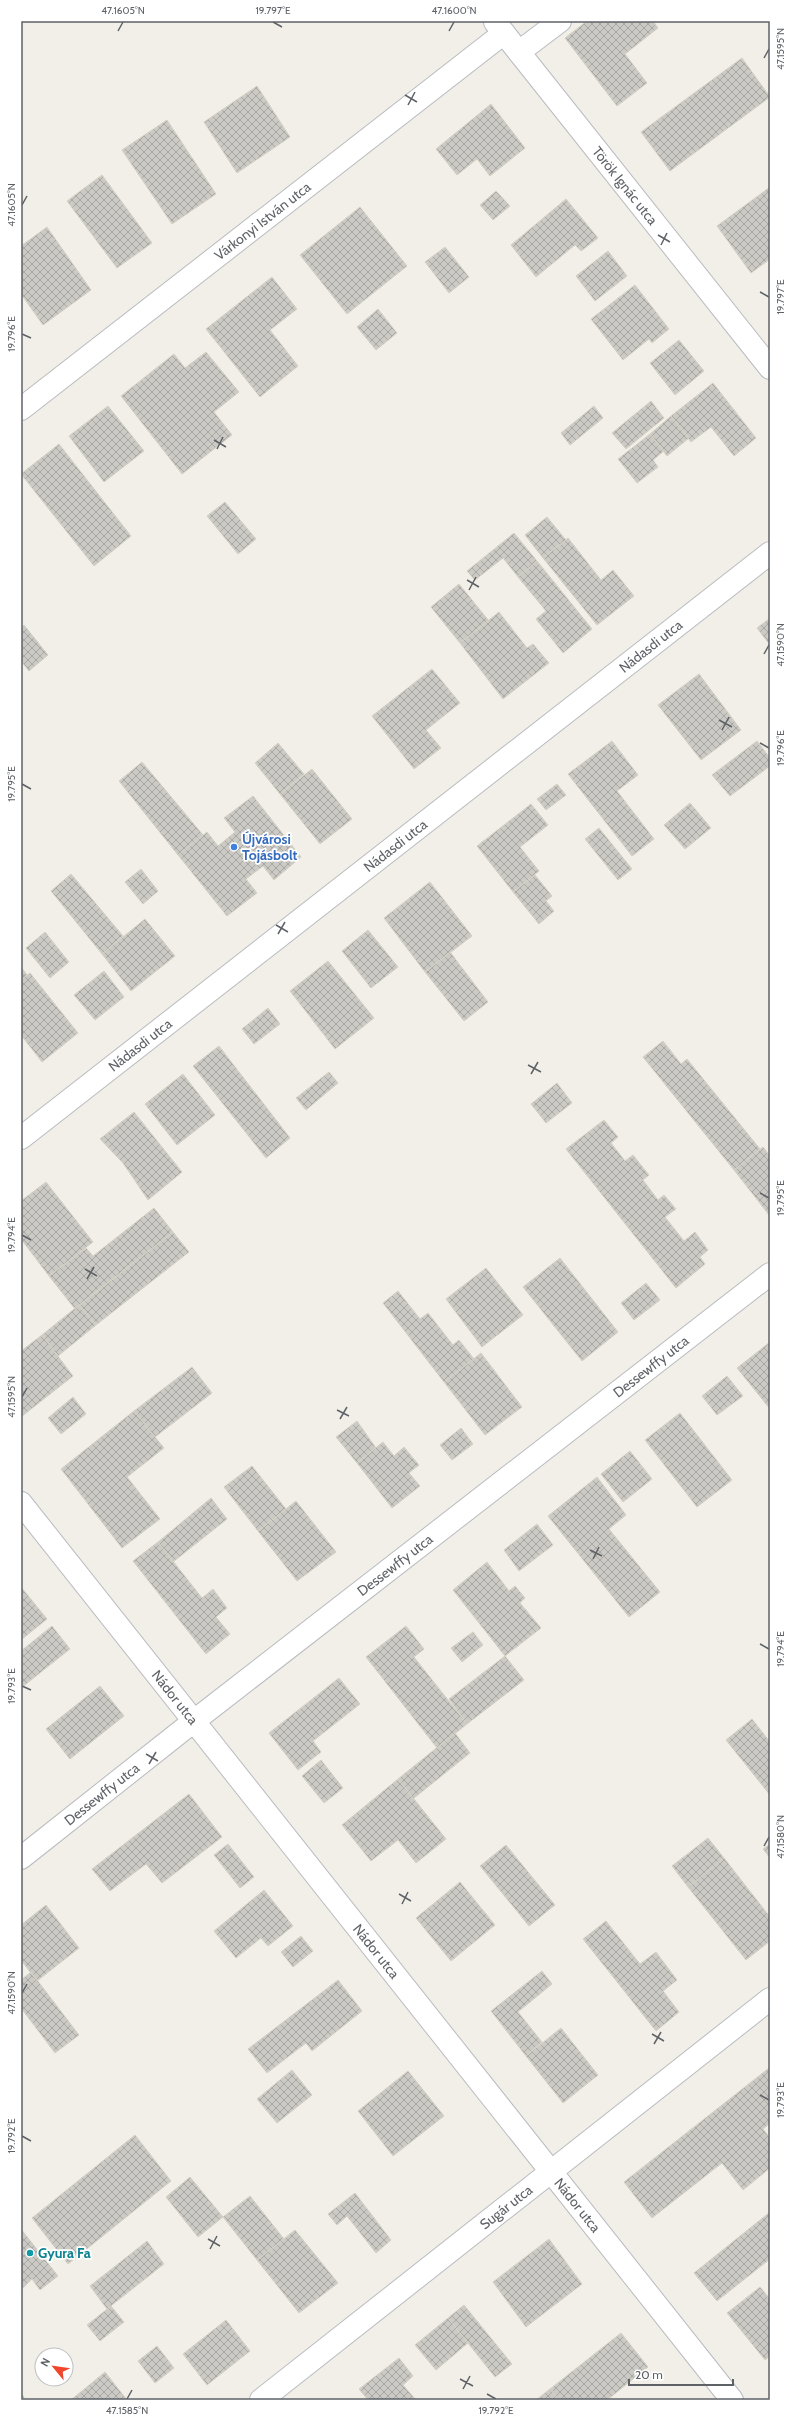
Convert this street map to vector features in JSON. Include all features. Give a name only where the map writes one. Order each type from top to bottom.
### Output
[{"type":"street","points":[[519,52],[560,21]]},
{"type":"street","name":"Török Ignác utca","points":[[499,27],[770,368]]},
{"type":"street","name":"Várkonyi István utca","points":[[21,410],[499,27]]},
{"type":"street","name":"Nádasdi utca","points":[[21,1138],[770,552]]},
{"type":"street","name":"Dessewffy utca","points":[[21,1858],[194,1721],[770,1274]]},
{"type":"street","name":"Nádor utca","points":[[21,1504],[732,2400]]},
{"type":"street","name":"Sugár utca","points":[[262,2400],[550,2170],[770,1999]]},
{"type":"path","points":[[21,2395],[25,2400]]},
{"type":"building","points":[[587,21],[653,21],[658,28],[625,54],[647,83],[617,106],[565,38]]},
{"type":"building","points":[[742,58],[770,97],[670,171],[641,132]]},
{"type":"building","points":[[257,86],[290,137],[237,173],[204,122]]},
{"type":"building","points":[[491,104],[525,148],[490,176],[477,159],[457,175],[436,149]]},
{"type":"building","points":[[167,120],[216,194],[172,224],[122,150]]},
{"type":"building","points":[[102,175],[152,243],[117,268],[67,201]]},
{"type":"building","points":[[770,187],[770,259],[751,273],[717,226]]},
{"type":"building","points":[[496,191],[510,206],[493,220],[480,205]]},
{"type":"building","points":[[566,199],[598,238],[581,251],[575,245],[536,277],[511,245]]},
{"type":"building","points":[[360,207],[407,266],[347,314],[300,255]]},
{"type":"building","points":[[47,227],[91,290],[43,325],[21,294],[21,246]]},
{"type":"building","points":[[445,247],[469,277],[449,293],[425,262]]},
{"type":"building","points":[[608,251],[627,276],[595,301],[576,276]]},
{"type":"building","points":[[272,277],[297,309],[270,330],[298,366],[260,397],[206,329]]},
{"type":"building","points":[[635,285],[669,329],[652,343],[649,339],[623,360],[591,319]]},
{"type":"building","points":[[378,309],[397,333],[376,350],[357,327]]},
{"type":"building","points":[[679,340],[704,371],[675,395],[650,363]]},
{"type":"building","points":[[206,352],[239,392],[214,412],[232,435],[182,474],[121,396],[174,354],[185,368]]},
{"type":"building","points":[[713,383],[756,438],[734,456],[711,427],[691,442],[671,416]]},
{"type":"building","points":[[651,401],[664,418],[626,449],[612,433]]},
{"type":"building","points":[[108,406],[144,451],[104,482],[69,436]]},
{"type":"building","points":[[594,406],[603,418],[570,445],[561,433]]},
{"type":"building","points":[[671,416],[689,438],[667,456],[650,434]]},
{"type":"building","points":[[650,434],[664,451],[653,460],[658,467],[637,483],[618,459]]},
{"type":"building","points":[[59,444],[131,536],[94,566],[21,474]]},
{"type":"building","points":[[225,502],[256,539],[238,554],[207,516]]},
{"type":"building","points":[[547,517],[566,540],[543,558],[525,535]]},
{"type":"building","points":[[514,533],[537,561],[518,577],[503,558],[475,580],[467,571]]},
{"type":"building","points":[[568,538],[601,580],[613,570],[634,596],[597,625],[543,558]]},
{"type":"building","points":[[537,561],[592,629],[563,653],[536,619],[546,611],[518,577]]},
{"type":"building","points":[[459,584],[489,621],[460,643],[431,607]]},
{"type":"building","points":[[499,612],[527,648],[533,644],[549,663],[503,699],[460,643]]},
{"type":"building","points":[[770,618],[770,645],[757,628]]},
{"type":"building","points":[[24,625],[48,655],[29,671],[21,661],[21,628]]},
{"type":"building","points":[[432,669],[460,703],[426,730],[441,748],[414,769],[372,716]]},
{"type":"building","points":[[699,674],[741,730],[701,760],[658,705]]},
{"type":"building","points":[[612,741],[638,775],[617,791],[654,839],[632,856],[568,774]]},
{"type":"building","points":[[757,741],[770,758],[770,766],[730,796],[712,775]]},
{"type":"building","points":[[278,743],[304,774],[280,794],[255,763]]},
{"type":"building","points":[[142,762],[203,835],[178,855],[119,781]]},
{"type":"building","points":[[312,769],[352,819],[320,844],[280,794]]},
{"type":"building","points":[[557,784],[566,795],[546,810],[537,799]]},
{"type":"building","points":[[253,796],[301,857],[274,880],[263,866],[246,879],[257,893],[227,916],[178,855],[207,832],[218,846],[235,832],[224,818]]},
{"type":"building","points":[[690,803],[711,828],[685,849],[664,825]]},
{"type":"building","points":[[531,804],[548,825],[520,847],[539,871],[513,892],[477,846]]},
{"type":"building","points":[[599,828],[632,869],[618,880],[585,839]]},
{"type":"building","points":[[141,869],[158,891],[143,904],[125,882]]},
{"type":"building","points":[[71,874],[123,936],[102,954],[51,891]]},
{"type":"building","points":[[535,875],[552,896],[546,901],[554,911],[539,924],[513,892]]},
{"type":"building","points":[[430,882],[472,936],[425,972],[384,918]]},
{"type":"building","points":[[145,919],[175,956],[131,991],[102,954]]},
{"type":"building","points":[[368,930],[398,967],[371,988],[342,951]]},
{"type":"building","points":[[45,932],[69,962],[50,978],[26,948]]},
{"type":"building","points":[[450,952],[488,1002],[464,1021],[425,972]]},
{"type":"building","points":[[328,961],[374,1018],[335,1049],[290,991]]},
{"type":"building","points":[[21,967],[27,975],[21,980]]},
{"type":"building","points":[[104,971],[124,997],[95,1020],[74,995]]},
{"type":"building","points":[[30,973],[78,1033],[42,1062],[21,1035],[21,980]]},
{"type":"building","points":[[268,1008],[280,1024],[254,1044],[242,1029]]},
{"type":"building","points":[[663,1041],[681,1064],[687,1059],[760,1149],[734,1170],[643,1057]]},
{"type":"building","points":[[219,1046],[290,1138],[266,1158],[193,1066]]},
{"type":"building","points":[[329,1072],[338,1083],[306,1110],[296,1098]]},
{"type":"building","points":[[183,1074],[215,1115],[177,1145],[145,1104]]},
{"type":"building","points":[[557,1083],[572,1103],[546,1123],[531,1104]]},
{"type":"building","points":[[134,1112],[182,1172],[148,1200],[123,1163],[100,1139]]},
{"type":"building","points":[[604,1120],[618,1137],[611,1143],[625,1161],[633,1155],[649,1175],[643,1180],[658,1200],[664,1195],[676,1209],[665,1217],[684,1241],[695,1232],[708,1250],[700,1257],[705,1264],[676,1288],[566,1149]]},
{"type":"building","points":[[763,1147],[770,1156],[769,1215],[734,1170]]},
{"type":"building","points":[[46,1182],[93,1242],[49,1276],[21,1239],[21,1201]]},
{"type":"building","points":[[154,1208],[173,1232],[75,1309],[49,1276],[86,1248],[93,1256]]},
{"type":"building","points":[[173,1232],[189,1252],[96,1325],[79,1305]]},
{"type":"building","points":[[560,1258],[618,1332],[582,1361],[523,1287]]},
{"type":"building","points":[[486,1268],[523,1315],[482,1347],[446,1299]]},
{"type":"building","points":[[646,1283],[660,1300],[634,1320],[621,1303]]},
{"type":"building","points":[[398,1291],[420,1319],[428,1313],[453,1345],[459,1340],[474,1359],[444,1382],[383,1303]]},
{"type":"building","points":[[79,1305],[96,1325],[58,1356],[42,1335]]},
{"type":"building","points":[[42,1335],[73,1376],[21,1417],[21,1351]]},
{"type":"building","points":[[770,1342],[770,1409],[737,1368]]},
{"type":"building","points":[[481,1353],[522,1407],[485,1435],[444,1382]]},
{"type":"building","points":[[192,1367],[212,1393],[155,1437],[134,1411]]},
{"type":"building","points":[[727,1376],[743,1396],[717,1415],[702,1396]]},
{"type":"building","points":[[73,1397],[86,1414],[61,1434],[48,1418]]},
{"type":"building","points":[[134,1411],[164,1448],[127,1477],[160,1519],[122,1548],[61,1469]]},
{"type":"building","points":[[680,1413],[732,1480],[697,1507],[645,1440]]},
{"type":"building","points":[[357,1421],[376,1448],[357,1463],[336,1437]]},
{"type":"building","points":[[461,1428],[473,1444],[452,1460],[440,1445]]},
{"type":"building","points":[[383,1442],[394,1456],[404,1447],[419,1465],[409,1473],[420,1486],[392,1508],[357,1463]]},
{"type":"building","points":[[630,1451],[652,1479],[623,1502],[601,1474]]},
{"type":"building","points":[[252,1466],[286,1509],[258,1531],[224,1487]]},
{"type":"building","points":[[597,1477],[626,1515],[609,1529],[660,1592],[629,1617],[548,1516]]},
{"type":"building","points":[[211,1498],[227,1519],[173,1562],[158,1542]]},
{"type":"building","points":[[296,1501],[336,1552],[297,1581],[258,1531]]},
{"type":"building","points":[[537,1524],[553,1545],[519,1571],[504,1550]]},
{"type":"building","points":[[158,1542],[202,1598],[213,1589],[227,1608],[216,1617],[230,1634],[206,1654],[133,1561]]},
{"type":"building","points":[[487,1562],[509,1591],[515,1586],[525,1598],[520,1603],[541,1628],[505,1656],[453,1590]]},
{"type":"building","points":[[21,1587],[47,1619],[21,1640]]},
{"type":"building","points":[[52,1626],[70,1649],[21,1688],[21,1651]]},
{"type":"building","points":[[406,1626],[424,1649],[414,1657],[467,1724],[437,1748],[366,1657]]},
{"type":"building","points":[[473,1632],[483,1645],[462,1662],[451,1648]]},
{"type":"building","points":[[505,1656],[524,1680],[467,1724],[449,1699]]},
{"type":"building","points":[[339,1678],[360,1704],[313,1741],[321,1752],[298,1770],[269,1733]]},
{"type":"building","points":[[100,1686],[124,1716],[70,1759],[46,1729]]},
{"type":"building","points":[[752,1719],[770,1742],[770,1795],[726,1740]]},
{"type":"building","points":[[455,1733],[470,1753],[413,1799],[398,1779]]},
{"type":"building","points":[[321,1760],[343,1788],[324,1803],[302,1776]]},
{"type":"building","points":[[398,1779],[446,1839],[416,1863],[398,1840],[371,1861],[342,1825]]},
{"type":"building","points":[[189,1794],[222,1837],[162,1883],[146,1864],[110,1891],[92,1869]]},
{"type":"building","points":[[708,1838],[724,1858],[688,1887],[672,1866]]},
{"type":"building","points":[[228,1844],[254,1877],[240,1888],[214,1855]]},
{"type":"building","points":[[770,1844],[770,1858],[763,1849]]},
{"type":"building","points":[[506,1845],[555,1905],[529,1926],[480,1866]]},
{"type":"building","points":[[724,1858],[770,1917],[770,1941],[746,1960],[688,1887]]},
{"type":"building","points":[[460,1882],[495,1925],[451,1961],[416,1918]]},
{"type":"building","points":[[264,1890],[293,1926],[268,1946],[261,1938],[236,1958],[214,1931]]},
{"type":"building","points":[[46,1905],[79,1948],[37,1981],[21,1960],[21,1925]]},
{"type":"building","points":[[606,1921],[640,1964],[656,1952],[677,1980],[663,1991],[679,2012],[656,2031],[583,1939]]},
{"type":"building","points":[[301,1936],[313,1951],[293,1967],[281,1952]]},
{"type":"building","points":[[542,1971],[552,1984],[518,2012],[542,2042],[526,2056],[491,2011]]},
{"type":"building","points":[[31,1972],[79,2035],[55,2053],[21,2008],[21,1980]]},
{"type":"building","points":[[338,1980],[362,2011],[312,2051],[306,2043],[267,2073],[248,2049]]},
{"type":"building","points":[[561,2028],[598,2075],[563,2103],[526,2056]]},
{"type":"building","points":[[769,2068],[770,2123],[763,2129],[770,2138],[770,2168],[743,2190],[722,2163],[652,2218],[624,2182]]},
{"type":"building","points":[[292,2070],[312,2095],[277,2123],[257,2099]]},
{"type":"building","points":[[408,2071],[444,2116],[393,2156],[358,2111]]},
{"type":"building","points":[[135,2135],[171,2181],[68,2264],[32,2218]]},
{"type":"building","points":[[190,2177],[223,2217],[198,2237],[166,2197]]},
{"type":"building","points":[[355,2193],[391,2240],[376,2253],[347,2216],[337,2225],[328,2214]]},
{"type":"building","points":[[250,2196],[284,2239],[257,2260],[223,2217]]},
{"type":"building","points":[[770,2212],[770,2259],[717,2301],[694,2273]]},
{"type":"building","name":"Gyura Fa","points":[[21,2229],[58,2276],[40,2290],[32,2279],[21,2290]]},
{"type":"building","points":[[295,2230],[338,2283],[299,2313],[257,2260]]},
{"type":"building","points":[[549,2239],[582,2284],[526,2327],[493,2282]]},
{"type":"building","points":[[147,2241],[164,2264],[107,2309],[90,2286]]},
{"type":"building","points":[[760,2287],[770,2299],[770,2356],[765,2360],[727,2313]]},
{"type":"building","points":[[464,2305],[512,2364],[495,2377],[448,2318]]},
{"type":"building","points":[[111,2306],[124,2322],[100,2341],[87,2325]]},
{"type":"building","points":[[448,2318],[468,2343],[436,2370],[415,2345]]},
{"type":"building","points":[[226,2320],[250,2351],[207,2385],[183,2354]]},
{"type":"building","points":[[621,2333],[648,2367],[607,2400],[559,2400],[550,2389]]},
{"type":"building","points":[[157,2346],[174,2368],[155,2383],[138,2361]]},
{"type":"building","points":[[399,2358],[413,2376],[403,2385],[416,2400],[368,2400],[359,2389]]},
{"type":"building","points":[[105,2372],[127,2400],[71,2400]]},
{"type":"building","points":[[550,2389],[559,2400],[536,2400]]},
{"type":"place","name":"Újvárosi Tojásbolt","points":[[234,847]]},
{"type":"place","name":"Gyura Fa","points":[[30,2253]]}]
